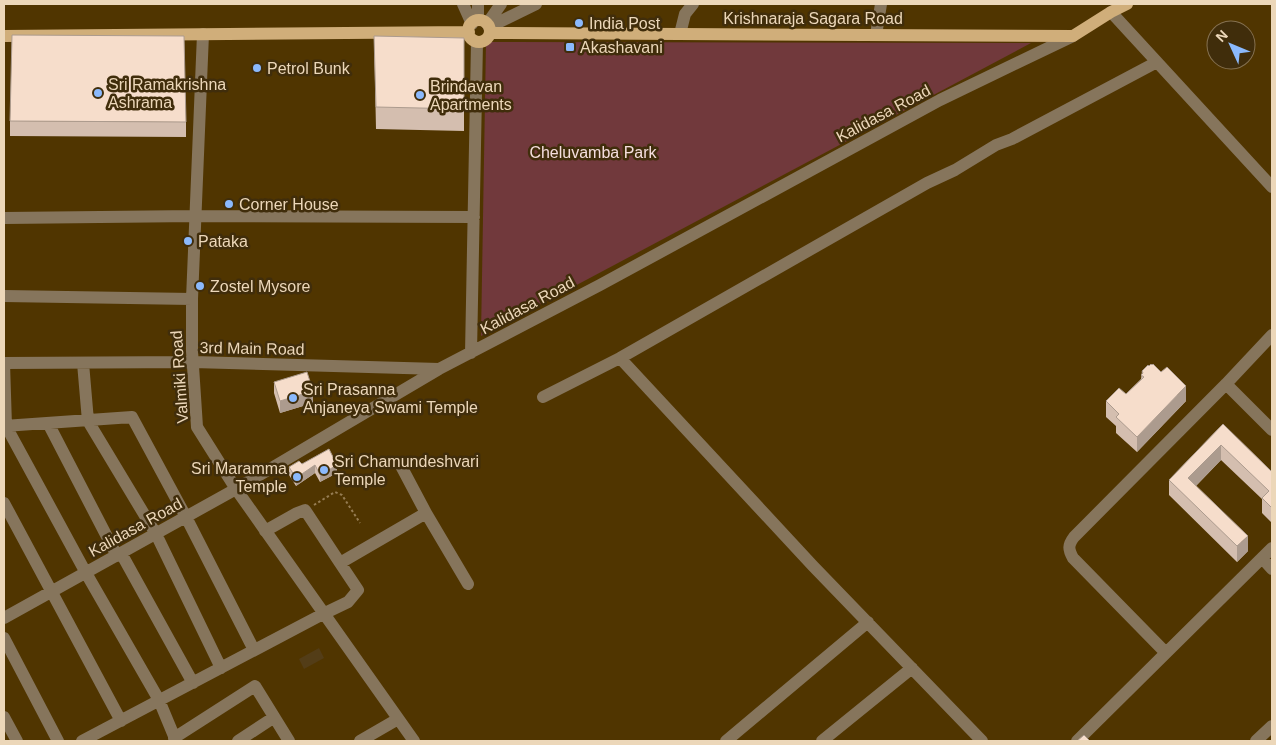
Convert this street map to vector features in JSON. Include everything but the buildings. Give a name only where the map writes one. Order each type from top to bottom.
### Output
[{"type":"main road","points":[[1073,36],[1110,12],[1127,4]]},
{"type":"main road","name":"Krishnaraja Sagara Road","points":[[4,36],[480,29],[680,34],[1073,36]]},
{"type":"street","points":[[463,4],[480,29]]},
{"type":"street","points":[[471,353],[480,29],[478,4]]},
{"type":"street","points":[[480,29],[500,4]]},
{"type":"street","points":[[480,29],[536,4]]},
{"type":"street","points":[[680,34],[685,14],[693,4]]},
{"type":"street","points":[[876,35],[880,4]]},
{"type":"street","points":[[1110,12],[1272,187]]},
{"type":"street","name":"Valmiki Road","points":[[203,34],[192,299],[197,426],[236,489],[414,741]]},
{"type":"street","name":"Kalidasa Road","points":[[4,618],[236,489],[439,369],[600,285],[940,100],[1073,36]]},
{"type":"street","points":[[544,397],[620,358],[928,183],[955,170],[996,144],[1012,138],[1157,62]]},
{"type":"street","points":[[4,218],[196,216],[474,217]]},
{"type":"street","points":[[4,296],[192,299]]},
{"type":"street","points":[[1166,653],[1073,558],[1069,550],[1070,543],[1272,335]]},
{"type":"street","points":[[620,358],[813,566],[982,741]]},
{"type":"street","name":"3rd Main Road","points":[[4,363],[193,362],[439,369]]},
{"type":"street","points":[[4,363],[5,426],[159,700],[175,740],[255,686],[273,718],[289,741]]},
{"type":"street","points":[[83,363],[88,421],[156,534],[221,668]]},
{"type":"street","points":[[1226,384],[1270,424]]},
{"type":"street","points":[[5,426],[40,422],[88,421],[132,417],[254,650]]},
{"type":"street","points":[[48,423],[119,555],[193,683]]},
{"type":"street","points":[[400,464],[426,513],[468,584]]},
{"type":"street","points":[[4,503],[121,721]]},
{"type":"street","points":[[82,741],[348,602],[358,590],[305,510],[265,531]]},
{"type":"street","points":[[340,563],[426,513]]},
{"type":"street","points":[[1084,739],[1166,653],[1272,548]]},
{"type":"street","points":[[1262,558],[1272,568]]},
{"type":"street","points":[[726,741],[868,622]]},
{"type":"street","points":[[4,638],[58,741]]},
{"type":"street","points":[[822,741],[912,668]]},
{"type":"street","points":[[4,717],[17,741]]},
{"type":"street","points":[[238,741],[273,718]]},
{"type":"street","points":[[360,741],[398,719]]},
{"type":"street","points":[[1256,741],[1272,726]]},
{"type":"path","points":[[305,510],[335,492],[342,495],[360,523]]},
{"type":"shaded area","points":[[319,648],[324,658],[304,669],[299,659]]},
{"type":"green space","name":"Cheluvamba Park","points":[[486,42],[1031,43],[481,336]]},
{"type":"place","name":"India Post","points":[[579,23]]},
{"type":"place","name":"Akashavani","points":[[570,47]]},
{"type":"place","name":"Petrol Bunk","points":[[257,68]]},
{"type":"place","name":"Sri Ramakrishna Ashrama","points":[[98,93]]},
{"type":"place","name":"Brindavan Apartments","points":[[420,95]]},
{"type":"place","name":"Corner House","points":[[229,204]]},
{"type":"place","name":"Pataka","points":[[188,241]]},
{"type":"place","name":"Zostel Mysore","points":[[200,286]]},
{"type":"place","name":"Sri Prasanna Anjaneya Swami Temple","points":[[293,398]]},
{"type":"place","name":"Sri Chamundeshvari Temple","points":[[324,470]]},
{"type":"place","name":"Sri Maramma Temple","points":[[297,477]]}]
